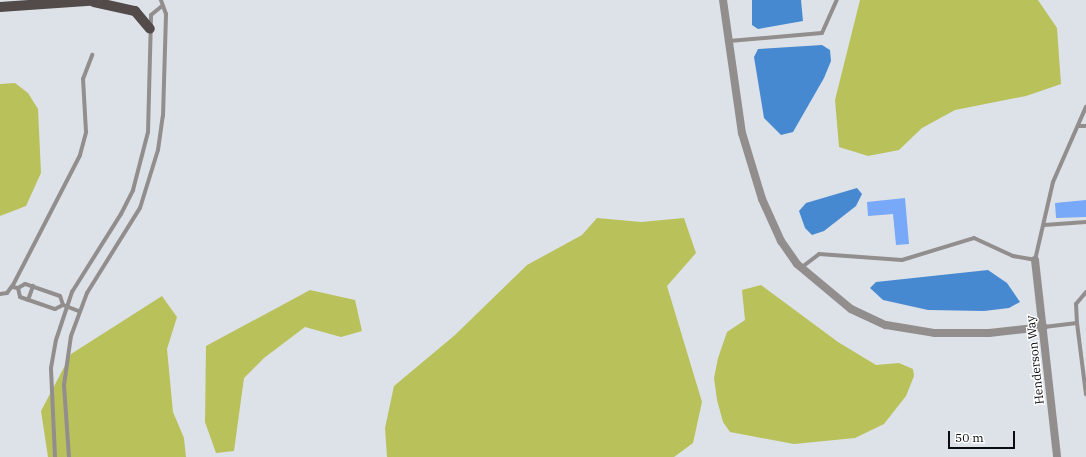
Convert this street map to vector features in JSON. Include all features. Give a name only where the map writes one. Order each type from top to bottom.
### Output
[{"type":"main road","points":[[30,5],[42,0]]},
{"type":"main road","points":[[0,7],[101,0]]},
{"type":"main road","points":[[90,1],[135,10],[150,29]]},
{"type":"street","points":[[723,0],[742,133],[762,199],[781,241],[801,268],[851,309],[886,325],[934,333],[989,333],[1044,327]]},
{"type":"street","name":"Henderson Way","points":[[1035,260],[1058,457]]},
{"type":"lane","points":[[69,457],[64,385],[71,336],[87,293],[127,233],[150,183],[163,116],[166,14],[161,7],[161,0]]},
{"type":"lane","points":[[728,42],[824,31],[837,0]]},
{"type":"lane","points":[[55,457],[51,368],[65,306],[82,275],[121,214],[142,159],[148,132],[151,15],[161,7]]},
{"type":"lane","points":[[0,294],[7,293],[12,286],[80,155],[86,132],[83,79],[92,55]]},
{"type":"lane","points":[[801,268],[823,254],[902,260],[974,238],[1014,256],[1035,260],[1053,182],[1086,107]]},
{"type":"lane","points":[[1078,126],[1086,126]]},
{"type":"lane","points":[[1044,225],[1086,222]]},
{"type":"lane","points":[[12,286],[18,288],[25,284],[60,296],[65,306]]},
{"type":"lane","points":[[28,300],[33,286]]},
{"type":"lane","points":[[18,288],[20,297],[28,300],[54,309],[65,306],[80,311]]},
{"type":"lane","points":[[1086,292],[1076,304],[1086,394]]},
{"type":"lane","points":[[1044,327],[1077,323]]},
{"type":"green space","points":[[860,0],[1038,0],[1057,28],[1061,84],[1026,96],[955,110],[922,128],[899,150],[868,156],[839,147],[835,100]]},
{"type":"green space","points":[[15,83],[28,93],[38,109],[41,173],[26,206],[0,216],[0,84]]},
{"type":"green space","points":[[597,218],[641,222],[684,218],[696,253],[667,286],[702,402],[693,443],[674,457],[387,457],[385,428],[394,386],[455,335],[527,265],[582,235]]},
{"type":"green space","points":[[761,285],[838,342],[876,365],[899,363],[913,369],[914,376],[906,396],[884,424],[855,438],[794,444],[730,432],[723,422],[717,400],[714,378],[718,358],[727,332],[745,320],[742,290]]},
{"type":"green space","points":[[310,290],[355,300],[362,331],[341,337],[305,327],[264,358],[244,378],[234,451],[216,453],[205,422],[206,346]]},
{"type":"green space","points":[[162,296],[177,317],[167,349],[173,412],[184,438],[186,457],[48,457],[41,411],[71,354]]},
{"type":"water","points":[[752,0],[801,0],[803,21],[758,29],[752,25]]},
{"type":"water","points":[[822,45],[830,50],[831,61],[824,78],[793,132],[781,135],[764,118],[754,57],[758,49]]},
{"type":"water","points":[[857,188],[862,194],[856,206],[824,231],[812,235],[805,228],[799,211],[806,203]]},
{"type":"water","points":[[988,270],[1007,283],[1020,302],[1009,308],[984,311],[928,310],[883,300],[870,288],[876,282]]},
{"type":"building","points":[[905,198],[909,244],[896,245],[893,214],[868,216],[867,202]]},
{"type":"building","points":[[1086,200],[1086,217],[1056,218],[1055,203]]}]
